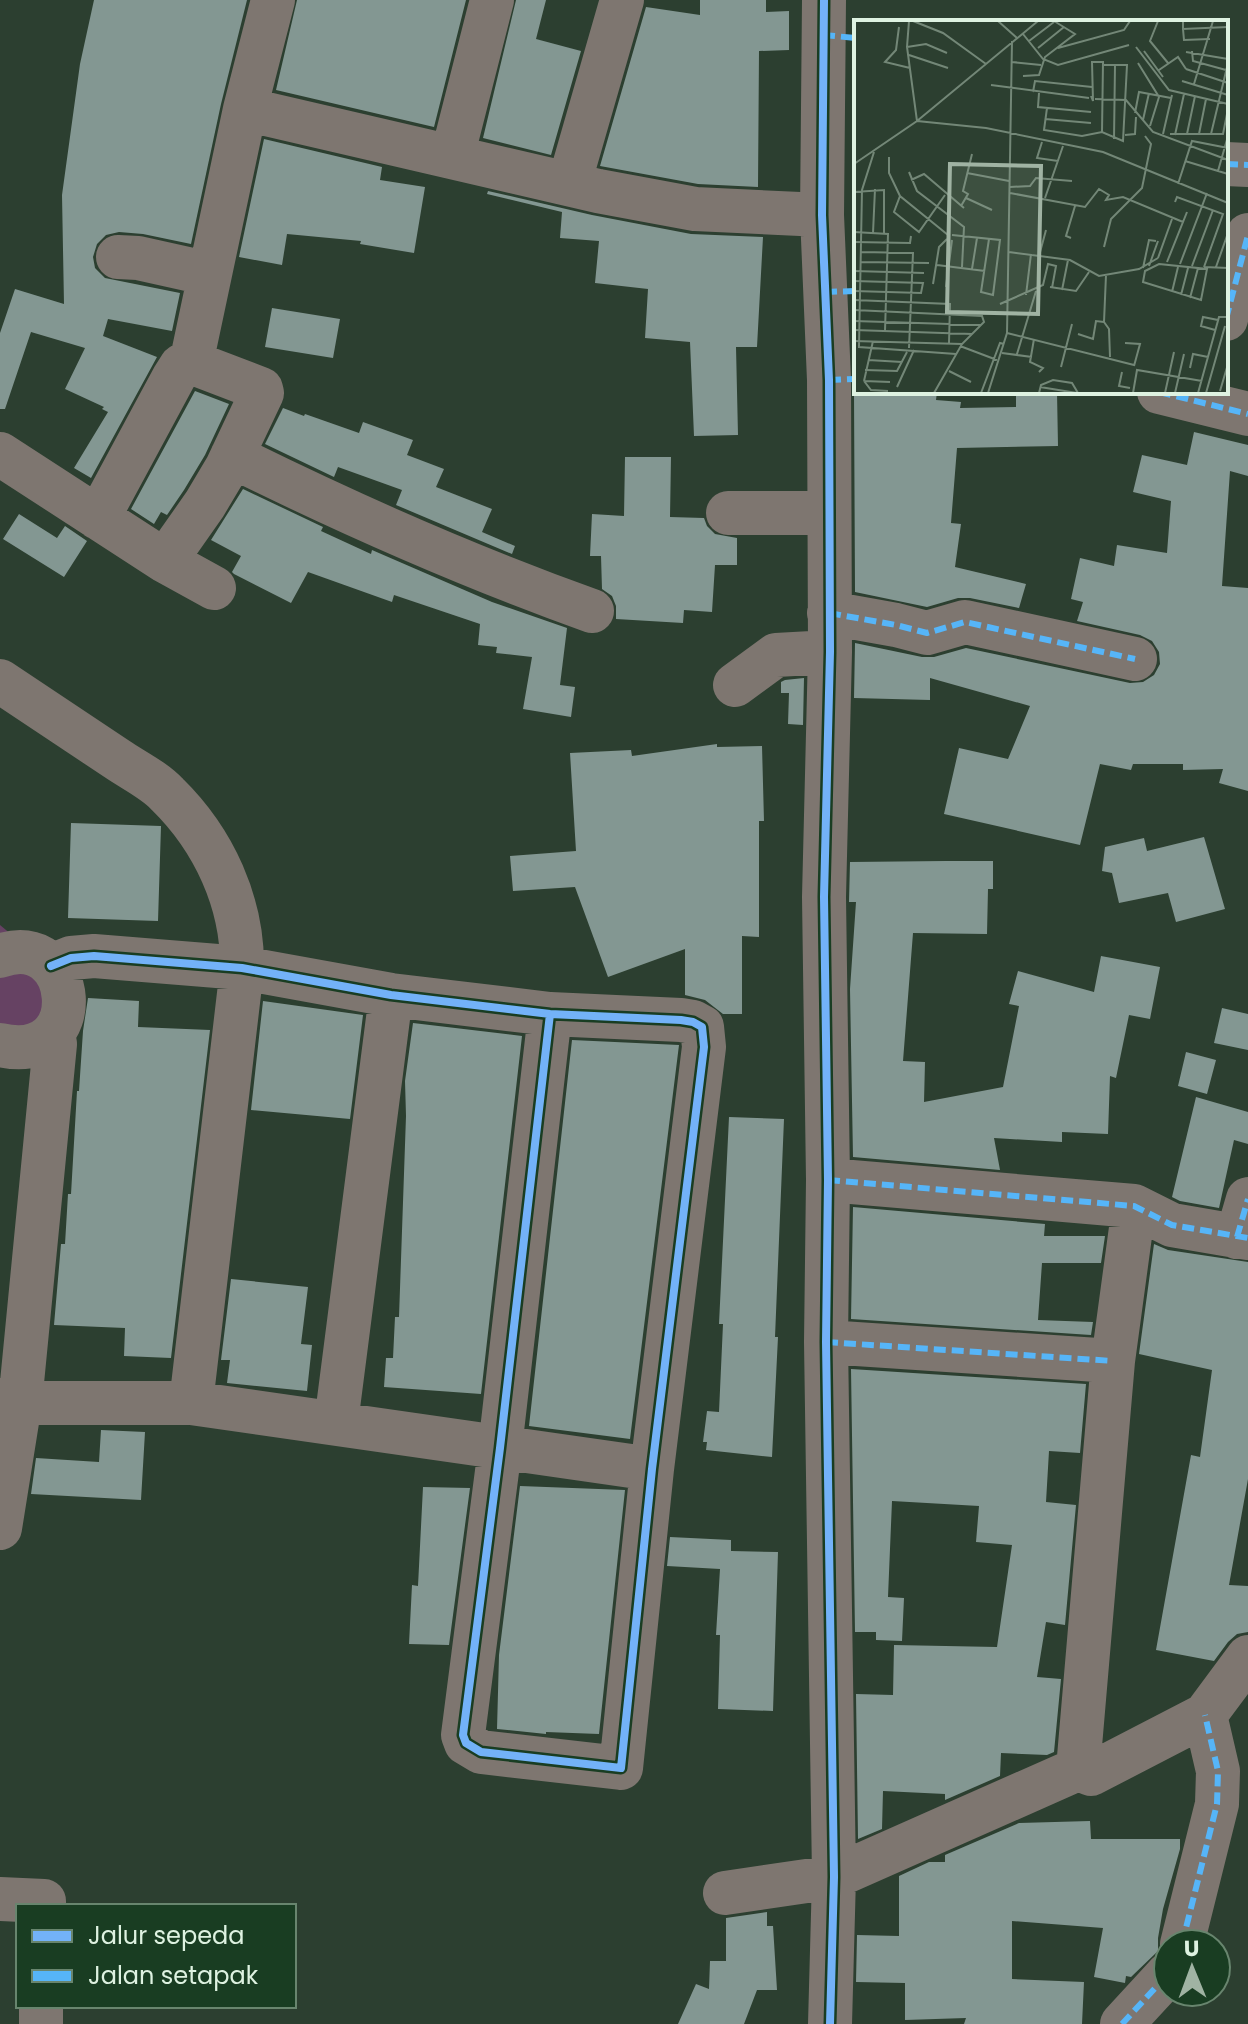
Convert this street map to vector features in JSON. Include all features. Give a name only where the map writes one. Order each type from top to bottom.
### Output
[{"type":"street","points":[[165,561],[205,504],[232,456],[262,390],[193,363],[192,359],[245,109],[273,0]]},
{"type":"street","points":[[452,157],[492,0]]},
{"type":"street","points":[[569,184],[622,0]]},
{"type":"street","points":[[830,2024],[834,1877],[826,1342],[828,1180],[824,897],[830,633],[827,513],[842,379],[840,292],[822,215],[834,24]]},
{"type":"street","points":[[245,109],[569,184],[695,209],[822,215]]},
{"type":"street","points":[[1228,164],[1248,165]]},
{"type":"street","points":[[1228,311],[1248,235]]},
{"type":"street","points":[[118,257],[138,258],[210,274]]},
{"type":"street","points":[[98,518],[174,377],[181,366],[192,359]]},
{"type":"street","points":[[1178,394],[1206,397],[1248,414]]},
{"type":"street","points":[[0,454],[165,561],[214,588]]},
{"type":"street","points":[[232,456],[301,491],[519,585],[592,611]]},
{"type":"street","points":[[728,513],[827,513]]},
{"type":"street","points":[[735,685],[776,655],[830,633],[927,633],[965,622],[1135,659]]},
{"type":"street","points":[[0,681],[166,792],[208,847],[235,904],[242,939],[242,968],[191,1403]]},
{"type":"street","points":[[18,950],[71,958],[94,956],[242,968],[391,995],[550,1014],[681,1020],[702,1027],[705,1037],[652,1469],[621,1768],[481,1752],[466,1743],[463,1726],[500,1448],[550,1014]]},
{"type":"street","points":[[0,1045],[28,1047],[53,1033],[65,1007],[65,992],[60,978],[18,950]]},
{"type":"street","points":[[336,1423],[391,995]]},
{"type":"street","points":[[0,1528],[10,1402],[55,1044],[53,1033]]},
{"type":"street","points":[[828,1180],[1134,1206],[1172,1225],[1244,1225]]},
{"type":"street","points":[[1078,1769],[1113,1361],[1134,1206]]},
{"type":"street","points":[[826,1342],[1113,1361]]},
{"type":"street","points":[[10,1402],[191,1403],[652,1469]]},
{"type":"street","points":[[725,1893],[834,1877],[1078,1769],[1091,1774],[1205,1715],[1248,1657]]},
{"type":"street","points":[[1186,1928],[1217,1804],[1218,1771],[1205,1715]]},
{"type":"street","points":[[0,1899],[44,1901],[44,1904]]},
{"type":"street","points":[[1122,2024],[1152,1991]]},
{"type":"shaded area","points":[[0,925],[12,935],[65,1007],[0,1045]]},
{"type":"building","points":[[94,0],[247,0],[191,244],[119,232],[106,235],[97,244],[93,257],[95,268],[105,278],[180,293],[172,331],[108,319],[103,336],[157,357],[91,478],[74,468],[108,412],[102,409],[104,407],[65,389],[85,348],[31,332],[5,409],[0,409],[0,333],[15,289],[64,304],[62,195],[80,64]]},
{"type":"building","points":[[297,0],[466,0],[434,127],[276,90]]},
{"type":"building","points":[[516,0],[546,0],[536,39],[581,51],[551,155],[483,138]]},
{"type":"building","points":[[700,0],[766,0],[766,12],[789,11],[789,50],[759,51],[758,187],[698,184],[600,166],[646,7],[700,15]]},
{"type":"building","points":[[264,139],[382,167],[380,180],[425,187],[414,253],[360,244],[361,241],[287,234],[282,265],[239,257]]},
{"type":"building","points":[[488,191],[691,234],[763,237],[757,347],[736,347],[738,435],[694,436],[690,342],[645,338],[648,289],[595,283],[599,241],[560,238],[562,212],[487,194]]},
{"type":"building","points":[[272,308],[340,319],[333,358],[265,347]]},
{"type":"building","points":[[195,391],[229,404],[184,490],[167,515],[161,512],[154,524],[131,509]]},
{"type":"building","points":[[854,394],[937,394],[936,400],[961,402],[960,408],[1016,407],[1016,394],[1057,394],[1058,446],[957,448],[951,523],[961,524],[955,567],[1026,584],[1019,608],[970,598],[958,598],[927,607],[855,592]]},
{"type":"building","points":[[283,408],[359,433],[363,422],[413,440],[407,455],[444,469],[436,487],[492,509],[482,532],[515,546],[512,554],[396,505],[402,490],[338,467],[334,477],[265,444]]},
{"type":"building","points":[[1194,432],[1248,445],[1248,476],[1230,471],[1222,586],[1248,588],[1248,791],[1219,783],[1223,769],[1183,770],[1183,764],[1133,764],[1131,770],[1100,764],[1080,845],[944,814],[959,748],[1008,759],[1030,706],[930,678],[930,700],[854,698],[855,643],[922,657],[934,657],[966,648],[1130,683],[1143,682],[1154,675],[1160,664],[1159,652],[1152,641],[1140,635],[1077,621],[1083,602],[1071,599],[1080,558],[1114,566],[1117,545],[1167,553],[1171,501],[1133,492],[1142,455],[1187,465]]},
{"type":"building","points":[[625,457],[671,457],[670,517],[704,518],[715,534],[737,538],[737,565],[715,565],[712,612],[684,610],[683,623],[616,619],[612,596],[602,589],[601,556],[590,556],[592,514],[624,516]]},
{"type":"building","points":[[243,489],[371,554],[372,550],[492,602],[567,628],[560,685],[575,687],[571,717],[523,709],[532,657],[496,653],[497,647],[478,645],[480,624],[394,595],[392,602],[308,572],[291,603],[234,574],[232,572],[241,556],[211,540]]},
{"type":"building","points":[[19,514],[57,538],[65,526],[87,541],[64,577],[3,539]]},
{"type":"building","points":[[804,678],[803,725],[788,724],[789,693],[781,693],[781,682]]},
{"type":"building","points":[[717,744],[717,747],[762,746],[764,821],[759,821],[759,937],[742,936],[742,1014],[723,1014],[705,1000],[685,995],[685,949],[608,977],[575,887],[513,891],[510,856],[576,851],[570,753],[631,750],[632,756]]},
{"type":"building","points":[[71,823],[161,826],[158,921],[68,918]]},
{"type":"building","points":[[1204,837],[1225,909],[1176,922],[1168,893],[1119,903],[1112,873],[1102,871],[1105,847],[1144,838],[1147,851]]},
{"type":"building","points":[[993,861],[993,889],[988,889],[987,934],[913,933],[903,1061],[925,1062],[924,1102],[1003,1087],[1019,1006],[1009,1004],[1018,971],[1094,992],[1101,956],[1160,967],[1150,1019],[1129,1015],[1116,1078],[1110,1076],[1108,1134],[1062,1132],[1062,1142],[994,1138],[1000,1170],[853,1157],[850,989],[856,902],[849,902],[850,862]]},
{"type":"building","points":[[88,998],[139,1001],[138,1027],[210,1030],[171,1358],[124,1356],[125,1328],[54,1325],[61,1244],[65,1244],[68,1194],[71,1194],[77,1091]]},
{"type":"building","points":[[263,1001],[363,1015],[350,1119],[251,1110]]},
{"type":"building","points":[[1222,1008],[1248,1014],[1248,1050],[1214,1043]]},
{"type":"building","points":[[413,1023],[522,1036],[481,1394],[384,1387],[386,1358],[393,1358],[395,1317],[399,1317],[405,1081]]},
{"type":"building","points":[[572,1040],[679,1045],[630,1439],[529,1426]]},
{"type":"building","points":[[1186,1052],[1216,1060],[1207,1094],[1178,1086]]},
{"type":"building","points":[[1196,1097],[1248,1112],[1248,1144],[1234,1140],[1219,1208],[1172,1197]]},
{"type":"building","points":[[729,1117],[784,1119],[772,1457],[706,1450],[707,1442],[703,1442],[707,1411],[719,1412],[723,1324],[719,1324]]},
{"type":"building","points":[[853,1207],[1045,1224],[1044,1236],[1105,1236],[1101,1263],[1042,1263],[1038,1320],[1093,1322],[1091,1335],[851,1319]]},
{"type":"building","points":[[1154,1244],[1168,1250],[1248,1262],[1248,1479],[1229,1585],[1248,1586],[1248,1632],[1237,1634],[1214,1661],[1156,1650],[1191,1455],[1200,1457],[1212,1370],[1139,1354]]},
{"type":"building","points":[[231,1279],[308,1287],[301,1344],[312,1345],[307,1391],[227,1383],[230,1360],[221,1360]]},
{"type":"building","points":[[851,1369],[1086,1384],[1080,1453],[1049,1451],[1046,1502],[1076,1505],[1065,1625],[1046,1622],[1037,1677],[1061,1679],[1054,1752],[1047,1755],[1001,1753],[1000,1776],[945,1800],[945,1794],[883,1791],[882,1829],[858,1839],[856,1694],[893,1695],[894,1645],[997,1647],[1012,1545],[976,1542],[979,1506],[892,1501],[888,1597],[904,1598],[902,1641],[876,1640],[876,1632],[855,1632]]},
{"type":"building","points":[[101,1430],[145,1432],[141,1500],[31,1494],[36,1458],[99,1462]]},
{"type":"building","points":[[520,1486],[625,1490],[599,1734],[546,1734],[497,1729],[499,1655]]},
{"type":"building","points":[[423,1487],[470,1488],[449,1645],[409,1644],[412,1585],[418,1586]]},
{"type":"building","points":[[670,1537],[731,1540],[731,1551],[778,1552],[773,1711],[718,1709],[720,1635],[716,1635],[720,1569],[667,1566]]},
{"type":"building","points":[[1090,1821],[1091,1839],[1180,1839],[1160,1928],[1152,1928],[1152,1957],[1131,1977],[1126,1976],[1125,1983],[1094,1977],[1103,1928],[1012,1921],[1012,1979],[1084,1982],[1082,2024],[964,2024],[966,2018],[905,2020],[905,1983],[856,1982],[857,1935],[899,1936],[899,1876],[929,1862],[945,1862],[945,1855],[1019,1823]]},
{"type":"building","points":[[767,1912],[767,1926],[773,1926],[777,1990],[757,1990],[744,2024],[678,2024],[696,1984],[709,1989],[710,1961],[726,1961],[726,1918]]},
{"type":"marked path","points":[[823,35],[854,38]]},
{"type":"marked path","points":[[1228,164],[1248,165]]},
{"type":"marked path","points":[[1228,311],[1248,235]]},
{"type":"marked path","points":[[825,292],[854,291]]},
{"type":"marked path","points":[[829,380],[854,379]]},
{"type":"marked path","points":[[1167,394],[1248,414]]},
{"type":"marked path","points":[[829,613],[927,633],[965,622],[1135,659]]},
{"type":"marked path","points":[[828,1180],[1134,1206],[1172,1225],[1248,1238]]},
{"type":"marked path","points":[[1237,1237],[1248,1199]]},
{"type":"marked path","points":[[826,1342],[1113,1361]]},
{"type":"marked path","points":[[1186,1928],[1217,1804],[1218,1771],[1205,1715]]},
{"type":"marked path","points":[[1122,2024],[1152,1991]]},
{"type":"cycle path","points":[[824,0],[822,215],[829,380],[830,652],[824,897],[828,1180],[826,1342],[834,1877],[830,2024]]},
{"type":"cycle path","points":[[51,966],[71,958],[94,956],[242,968],[391,995],[550,1014],[681,1020],[702,1027],[704,1047],[652,1469],[621,1768],[481,1752],[466,1743],[463,1735],[550,1014]]}]
